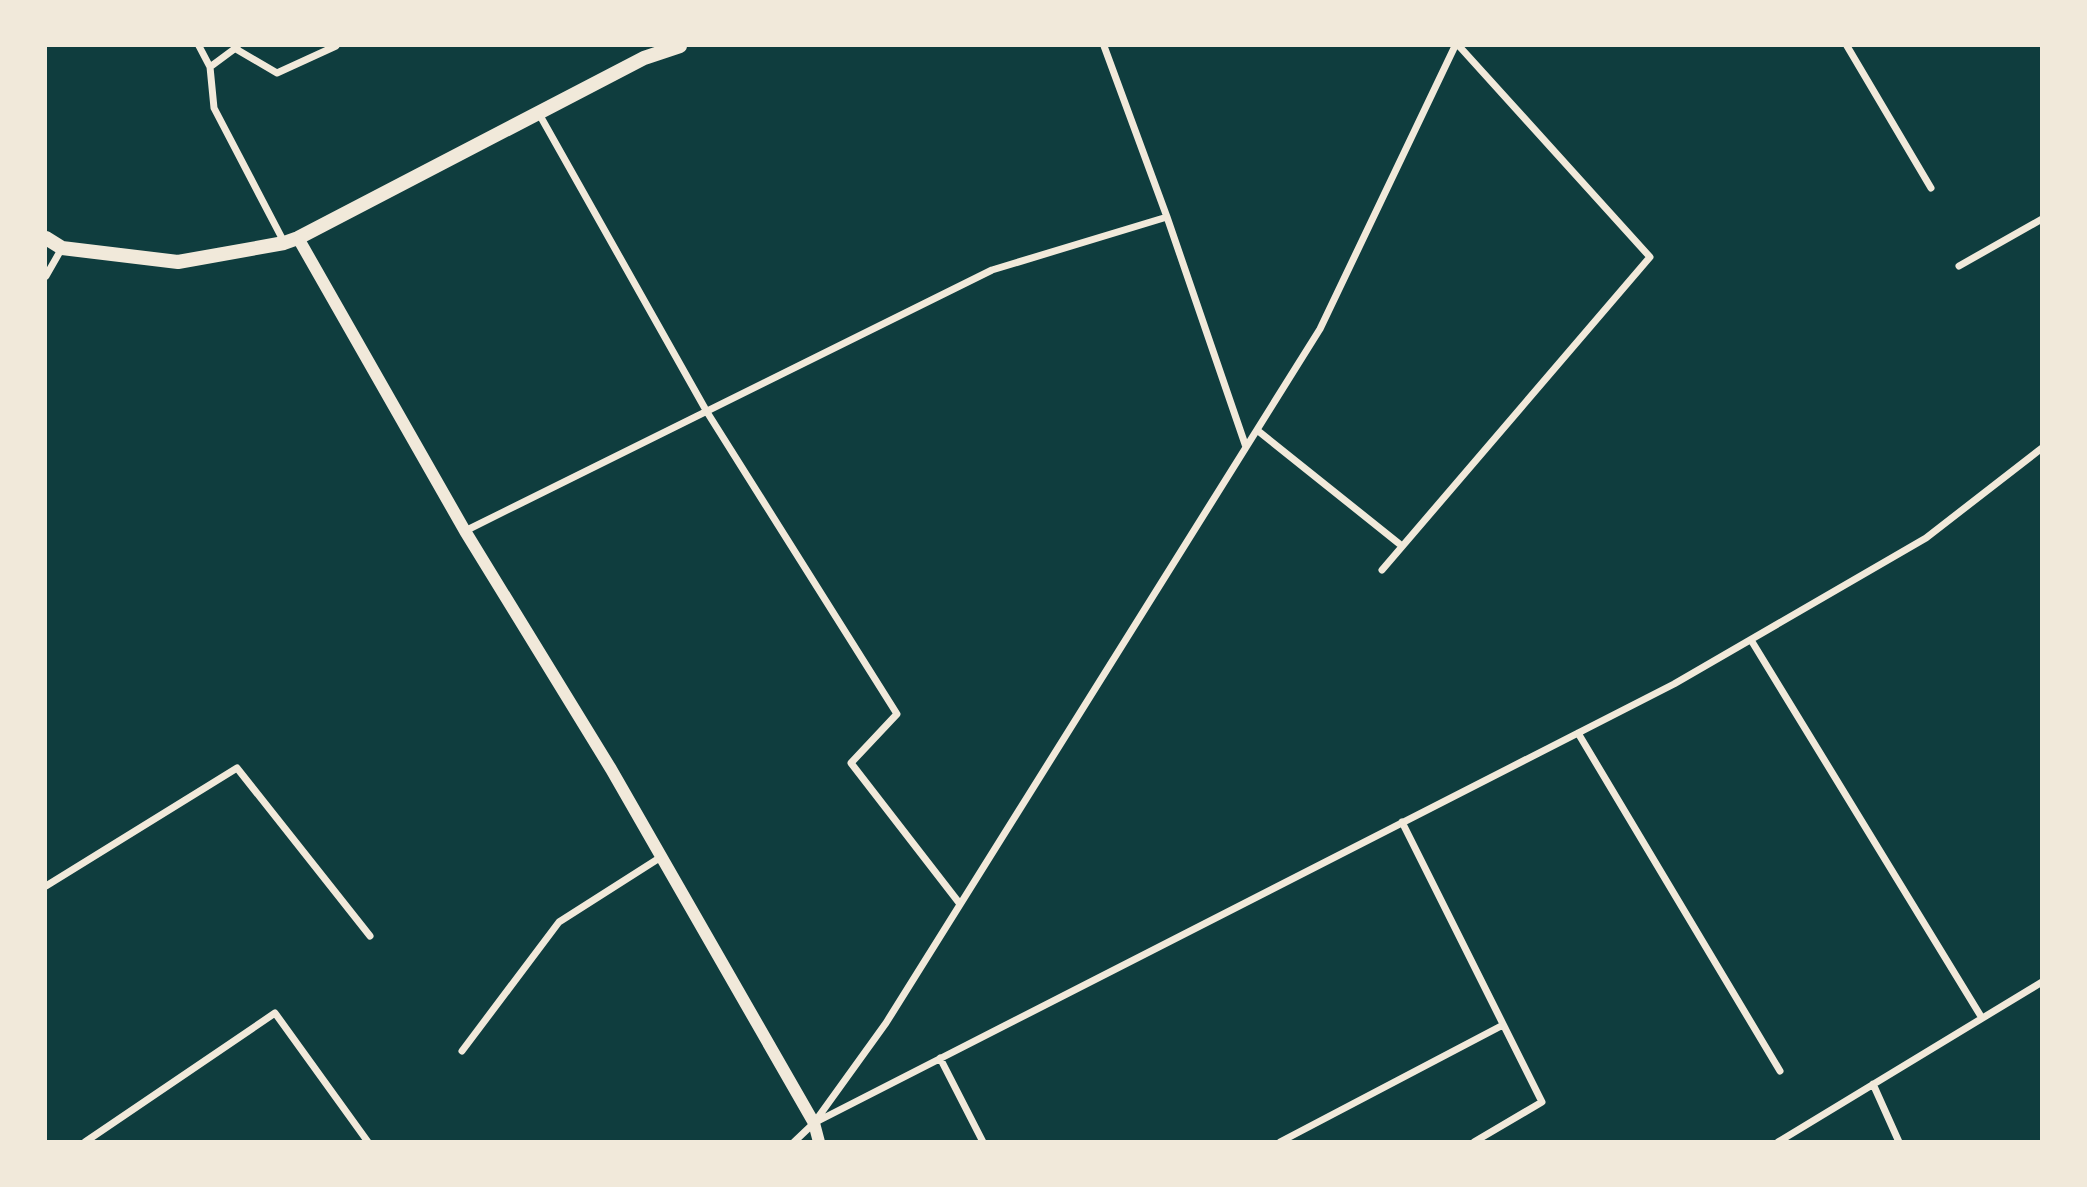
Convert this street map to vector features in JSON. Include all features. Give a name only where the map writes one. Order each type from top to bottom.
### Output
[{"type":"main road","points":[[46,238],[62,248],[178,262],[284,243],[644,58],[679,46]]},
{"type":"street","points":[[199,46],[210,67],[214,108],[284,243]]},
{"type":"street","points":[[210,67],[237,48],[277,73],[336,46]]},
{"type":"street","points":[[1104,46],[1167,217],[1246,447]]},
{"type":"street","points":[[794,1142],[814,1123],[886,1023],[1320,328],[1457,46],[1650,257],[1382,570]]},
{"type":"street","points":[[1847,46],[1931,188]]},
{"type":"street","points":[[538,112],[707,412],[897,714],[851,763],[960,904]]},
{"type":"street","points":[[465,531],[992,270],[1167,217]]},
{"type":"street","points":[[1959,266],[2042,219]]},
{"type":"street","points":[[299,237],[465,531],[611,769],[814,1123],[820,1142]]},
{"type":"street","points":[[46,276],[62,248]]},
{"type":"street","points":[[1257,430],[1402,546]]},
{"type":"street","points":[[814,1123],[1674,684],[1926,538],[2042,448]]},
{"type":"street","points":[[1751,640],[1982,1018]]},
{"type":"street","points":[[1578,733],[1780,1071]]},
{"type":"street","points":[[46,886],[237,768],[370,936]]},
{"type":"street","points":[[1402,822],[1542,1102],[1474,1142]]},
{"type":"street","points":[[462,1051],[559,922],[661,857]]},
{"type":"street","points":[[1778,1142],[2042,982]]},
{"type":"street","points":[[85,1142],[275,1013],[368,1142]]},
{"type":"street","points":[[1280,1142],[1503,1025]]},
{"type":"street","points":[[940,1058],[983,1142]]},
{"type":"street","points":[[1872,1084],[1899,1142]]}]
